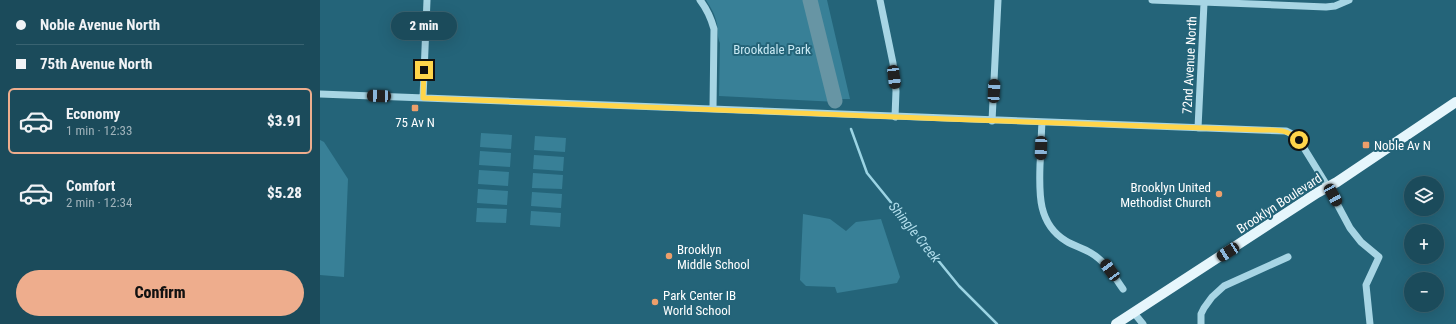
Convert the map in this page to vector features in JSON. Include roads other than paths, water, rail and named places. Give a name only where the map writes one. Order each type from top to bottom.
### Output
[{"type":"main road","name":"Brooklyn Boulevard","points":[[1116,324],[1456,102]]},
{"type":"street","points":[[423,98],[427,0]]},
{"type":"street","points":[[700,0],[711,18],[714,29],[713,109]]},
{"type":"street","points":[[880,0],[896,90],[895,117]]},
{"type":"street","points":[[992,121],[998,0]]},
{"type":"street","points":[[1152,0],[1326,7],[1334,6],[1349,0]]},
{"type":"street","name":"72nd Avenue North","points":[[1198,128],[1204,3]]},
{"type":"street","points":[[320,94],[992,121],[1286,131],[1299,140],[1328,187],[1350,228],[1361,242],[1379,257],[1366,285],[1370,324]]},
{"type":"street","points":[[1042,122],[1040,200],[1045,218],[1048,224],[1061,237],[1092,253],[1105,263],[1123,289]]},
{"type":"street","points":[[1200,324],[1201,314],[1204,308],[1212,296],[1224,286],[1288,257]]},
{"type":"street","points":[[1134,312],[1143,324]]},
{"type":"waterway","name":"Shingle Creek","points":[[810,0],[835,101]]},
{"type":"waterway","name":"Shingle Creek","points":[[851,129],[867,173],[959,286],[997,324]]},
{"type":"place","name":"75 Av N","points":[[415,108]]},
{"type":"place","name":"Noble Av N","points":[[1366,145]]},
{"type":"place","name":"Brooklyn United Methodist Church","points":[[1219,194]]},
{"type":"place","name":"Brooklyn Middle School","points":[[669,256]]},
{"type":"place","name":"Park Center IB World School","points":[[655,302]]},
{"type":"park label","name":"Brookdale Park","points":[[772,49]]}]
